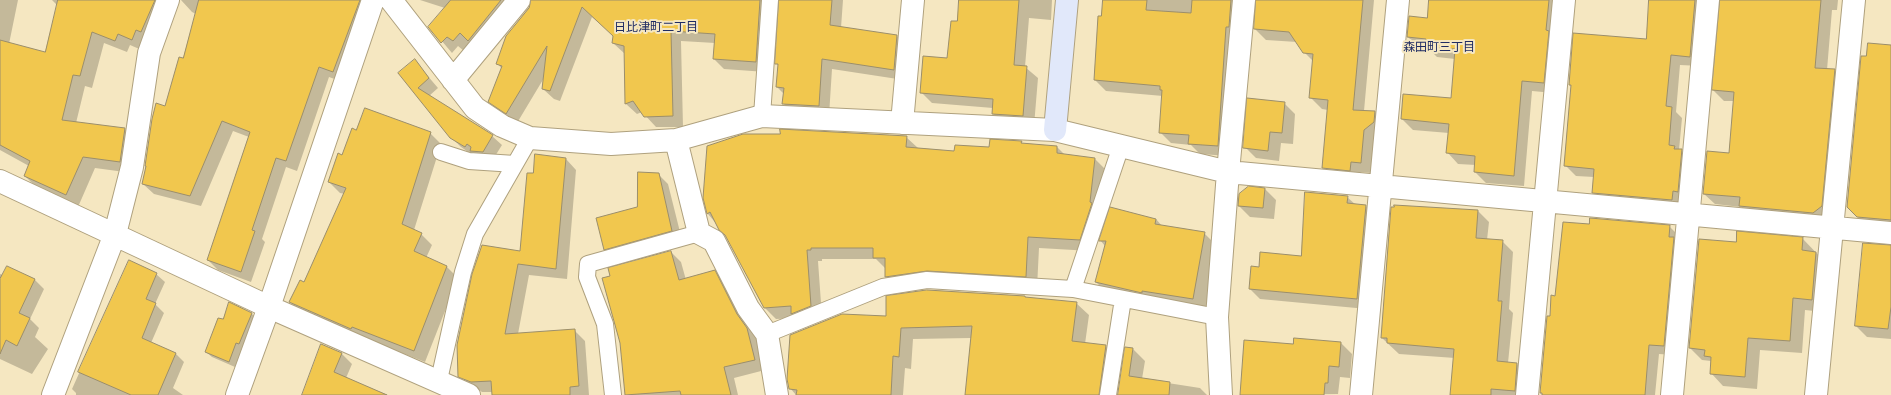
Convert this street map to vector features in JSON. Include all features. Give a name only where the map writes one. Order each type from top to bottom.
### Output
[{"type":"street","points":[[53,395],[115,234],[132,167],[149,53],[168,0]]},
{"type":"street","points":[[237,395],[269,307],[373,0]]},
{"type":"street","points":[[391,0],[475,108],[502,126],[530,138],[611,144],[676,140],[762,116],[1055,130],[1228,172],[1891,232]]},
{"type":"street","points":[[453,80],[520,0]]},
{"type":"street","points":[[902,123],[913,0]]},
{"type":"street","points":[[1055,130],[1067,0]]},
{"type":"street","points":[[1220,395],[1217,318],[1228,172],[1244,0]]},
{"type":"street","points":[[1361,395],[1398,0]]},
{"type":"street","points":[[1527,395],[1564,0]]},
{"type":"street","points":[[1672,395],[1708,0]]},
{"type":"street","points":[[1816,395],[1854,0]]},
{"type":"street","points":[[676,140],[698,233],[714,241],[748,308],[767,334],[777,395]]},
{"type":"street","points":[[0,181],[269,307],[439,380],[469,395]]},
{"type":"lane","points":[[762,116],[770,0]]},
{"type":"lane","points":[[439,380],[463,272],[476,234],[530,138]]},
{"type":"lane","points":[[1073,289],[1121,146]]},
{"type":"lane","points":[[440,152],[469,161],[516,164]]},
{"type":"lane","points":[[613,395],[605,324],[587,277],[588,264],[698,233]]},
{"type":"lane","points":[[767,334],[883,287],[926,280],[1073,289],[1217,318]]},
{"type":"lane","points":[[1108,395],[1123,299]]},
{"type":"building","points":[[58,0],[155,0],[141,32],[136,30],[132,40],[118,34],[115,41],[92,32],[80,76],[73,75],[62,120],[125,128],[120,162],[83,157],[66,195],[24,176],[30,161],[0,145],[0,40],[45,52]]},
{"type":"building","points":[[199,0],[360,0],[333,72],[319,67],[286,161],[276,158],[252,230],[255,231],[241,272],[207,260],[250,132],[222,121],[190,196],[142,184],[146,166],[152,119],[156,103],[165,106],[179,57],[183,58]]},
{"type":"building","points":[[451,0],[501,0],[468,41],[460,33],[453,41],[447,37],[441,43],[428,27]]},
{"type":"building","points":[[531,0],[760,0],[756,62],[713,59],[715,34],[671,31],[673,116],[644,117],[633,101],[625,104],[624,46],[612,43],[613,36],[582,7],[550,91],[542,89],[547,46],[506,114],[488,102],[502,66],[496,64],[506,36],[529,8]]},
{"type":"building","points":[[779,0],[832,0],[830,25],[897,35],[894,70],[822,59],[819,106],[782,104],[784,88],[776,87],[778,64],[775,64]]},
{"type":"building","points":[[959,0],[1019,0],[1014,65],[1027,66],[1023,116],[992,114],[993,99],[920,93],[923,56],[947,58],[951,21],[957,21]]},
{"type":"building","points":[[1103,0],[1147,0],[1146,10],[1191,13],[1192,0],[1231,0],[1229,27],[1226,27],[1218,146],[1188,144],[1189,135],[1159,133],[1162,90],[1160,90],[1160,86],[1094,80],[1098,16],[1101,16]]},
{"type":"building","points":[[1256,0],[1363,0],[1353,110],[1375,111],[1374,122],[1364,130],[1361,163],[1351,162],[1350,171],[1322,168],[1328,100],[1309,98],[1313,54],[1303,53],[1289,32],[1254,29]]},
{"type":"building","points":[[1429,0],[1549,0],[1546,30],[1549,31],[1544,83],[1522,81],[1514,176],[1474,172],[1475,156],[1446,153],[1449,124],[1401,119],[1403,94],[1451,98],[1455,49],[1425,47],[1426,39],[1407,37],[1409,16],[1427,18]]},
{"type":"building","points":[[1649,0],[1695,0],[1690,57],[1671,55],[1666,106],[1672,107],[1669,145],[1675,146],[1674,149],[1682,149],[1678,192],[1673,191],[1672,200],[1592,193],[1594,169],[1564,166],[1571,85],[1569,85],[1573,33],[1646,39]]},
{"type":"building","points":[[1720,0],[1821,0],[1815,68],[1835,69],[1822,206],[1813,213],[1739,206],[1740,197],[1703,194],[1707,151],[1729,153],[1734,92],[1712,90]]},
{"type":"building","points":[[1868,43],[1891,45],[1891,220],[1857,217],[1847,207],[1861,56],[1866,56]]},
{"type":"building","points":[[415,59],[429,78],[418,88],[493,135],[483,152],[470,151],[471,147],[467,144],[465,147],[450,138],[398,73]]},
{"type":"building","points":[[1247,98],[1285,102],[1282,133],[1270,132],[1268,151],[1243,148]]},
{"type":"building","points":[[365,108],[431,132],[402,224],[422,233],[414,251],[447,266],[414,351],[352,327],[351,329],[289,302],[300,280],[304,282],[346,188],[328,182],[338,153],[342,155],[352,128],[356,130]]},
{"type":"building","points":[[780,129],[907,136],[906,147],[954,151],[955,145],[989,147],[990,139],[1022,141],[1021,143],[1057,146],[1057,153],[1095,158],[1090,202],[1092,203],[1080,240],[1028,237],[1026,277],[927,271],[885,277],[885,258],[873,258],[873,248],[811,248],[811,250],[807,250],[811,306],[791,314],[791,306],[764,308],[725,235],[719,230],[710,212],[707,214],[703,198],[707,146],[743,134],[780,134]]},
{"type":"building","points":[[535,154],[566,158],[556,269],[518,264],[505,334],[575,329],[579,386],[570,387],[570,395],[492,395],[491,381],[471,382],[458,377],[457,345],[472,274],[482,245],[520,251],[527,173],[533,173]]},
{"type":"building","points":[[638,172],[659,173],[672,231],[604,250],[596,218],[637,207]]},
{"type":"building","points":[[1249,186],[1265,188],[1263,208],[1238,206],[1239,194]]},
{"type":"building","points":[[1305,192],[1348,196],[1347,203],[1366,205],[1357,299],[1249,289],[1251,266],[1259,267],[1260,252],[1301,256]]},
{"type":"building","points":[[1394,205],[1478,210],[1476,238],[1503,240],[1498,301],[1502,301],[1497,361],[1517,363],[1515,391],[1491,389],[1491,395],[1450,395],[1454,349],[1387,343],[1387,338],[1381,338],[1391,207],[1394,207]]},
{"type":"building","points":[[1110,207],[1156,219],[1155,224],[1205,232],[1193,299],[1142,291],[1142,293],[1095,282],[1106,241],[1099,241]]},
{"type":"building","points":[[1590,218],[1670,225],[1669,237],[1674,237],[1664,346],[1649,345],[1645,395],[1542,395],[1542,393],[1540,393],[1547,316],[1550,316],[1551,295],[1555,296],[1563,222],[1589,224]]},
{"type":"building","points":[[1737,231],[1803,237],[1802,250],[1816,252],[1812,300],[1793,298],[1790,341],[1748,338],[1745,377],[1710,374],[1711,357],[1704,356],[1705,350],[1689,348],[1699,239],[1736,242]]},
{"type":"building","points":[[1863,243],[1891,245],[1891,307],[1888,329],[1855,326]]},
{"type":"building","points":[[671,251],[679,280],[715,270],[737,314],[747,328],[755,360],[724,367],[731,395],[681,395],[680,391],[625,395],[620,343],[602,278],[610,276],[608,268]]},
{"type":"building","points":[[129,260],[157,273],[146,299],[156,303],[142,338],[176,353],[158,395],[131,395],[78,372]]},
{"type":"building","points":[[7,266],[35,279],[19,313],[30,318],[17,346],[6,340],[0,354],[0,279]]},
{"type":"building","points":[[927,290],[1025,296],[1077,302],[1072,341],[1106,345],[1099,395],[965,395],[972,326],[901,328],[899,357],[893,356],[891,395],[796,395],[797,390],[789,389],[787,379],[790,335],[842,314],[886,316],[886,296]]},
{"type":"building","points":[[229,302],[252,313],[239,344],[236,343],[229,362],[205,352],[218,318],[223,319]]},
{"type":"building","points":[[1294,338],[1341,342],[1339,367],[1329,366],[1328,383],[1325,383],[1324,395],[1240,395],[1244,340],[1293,344]]},
{"type":"building","points":[[321,344],[342,353],[334,372],[387,395],[302,395]]},
{"type":"building","points":[[1125,347],[1133,348],[1129,376],[1170,382],[1169,395],[1118,395]]},
{"type":"district","name":"日比津町二丁目","points":[[656,28]]},
{"type":"district","name":"森田町三丁目","points":[[1439,48]]}]
